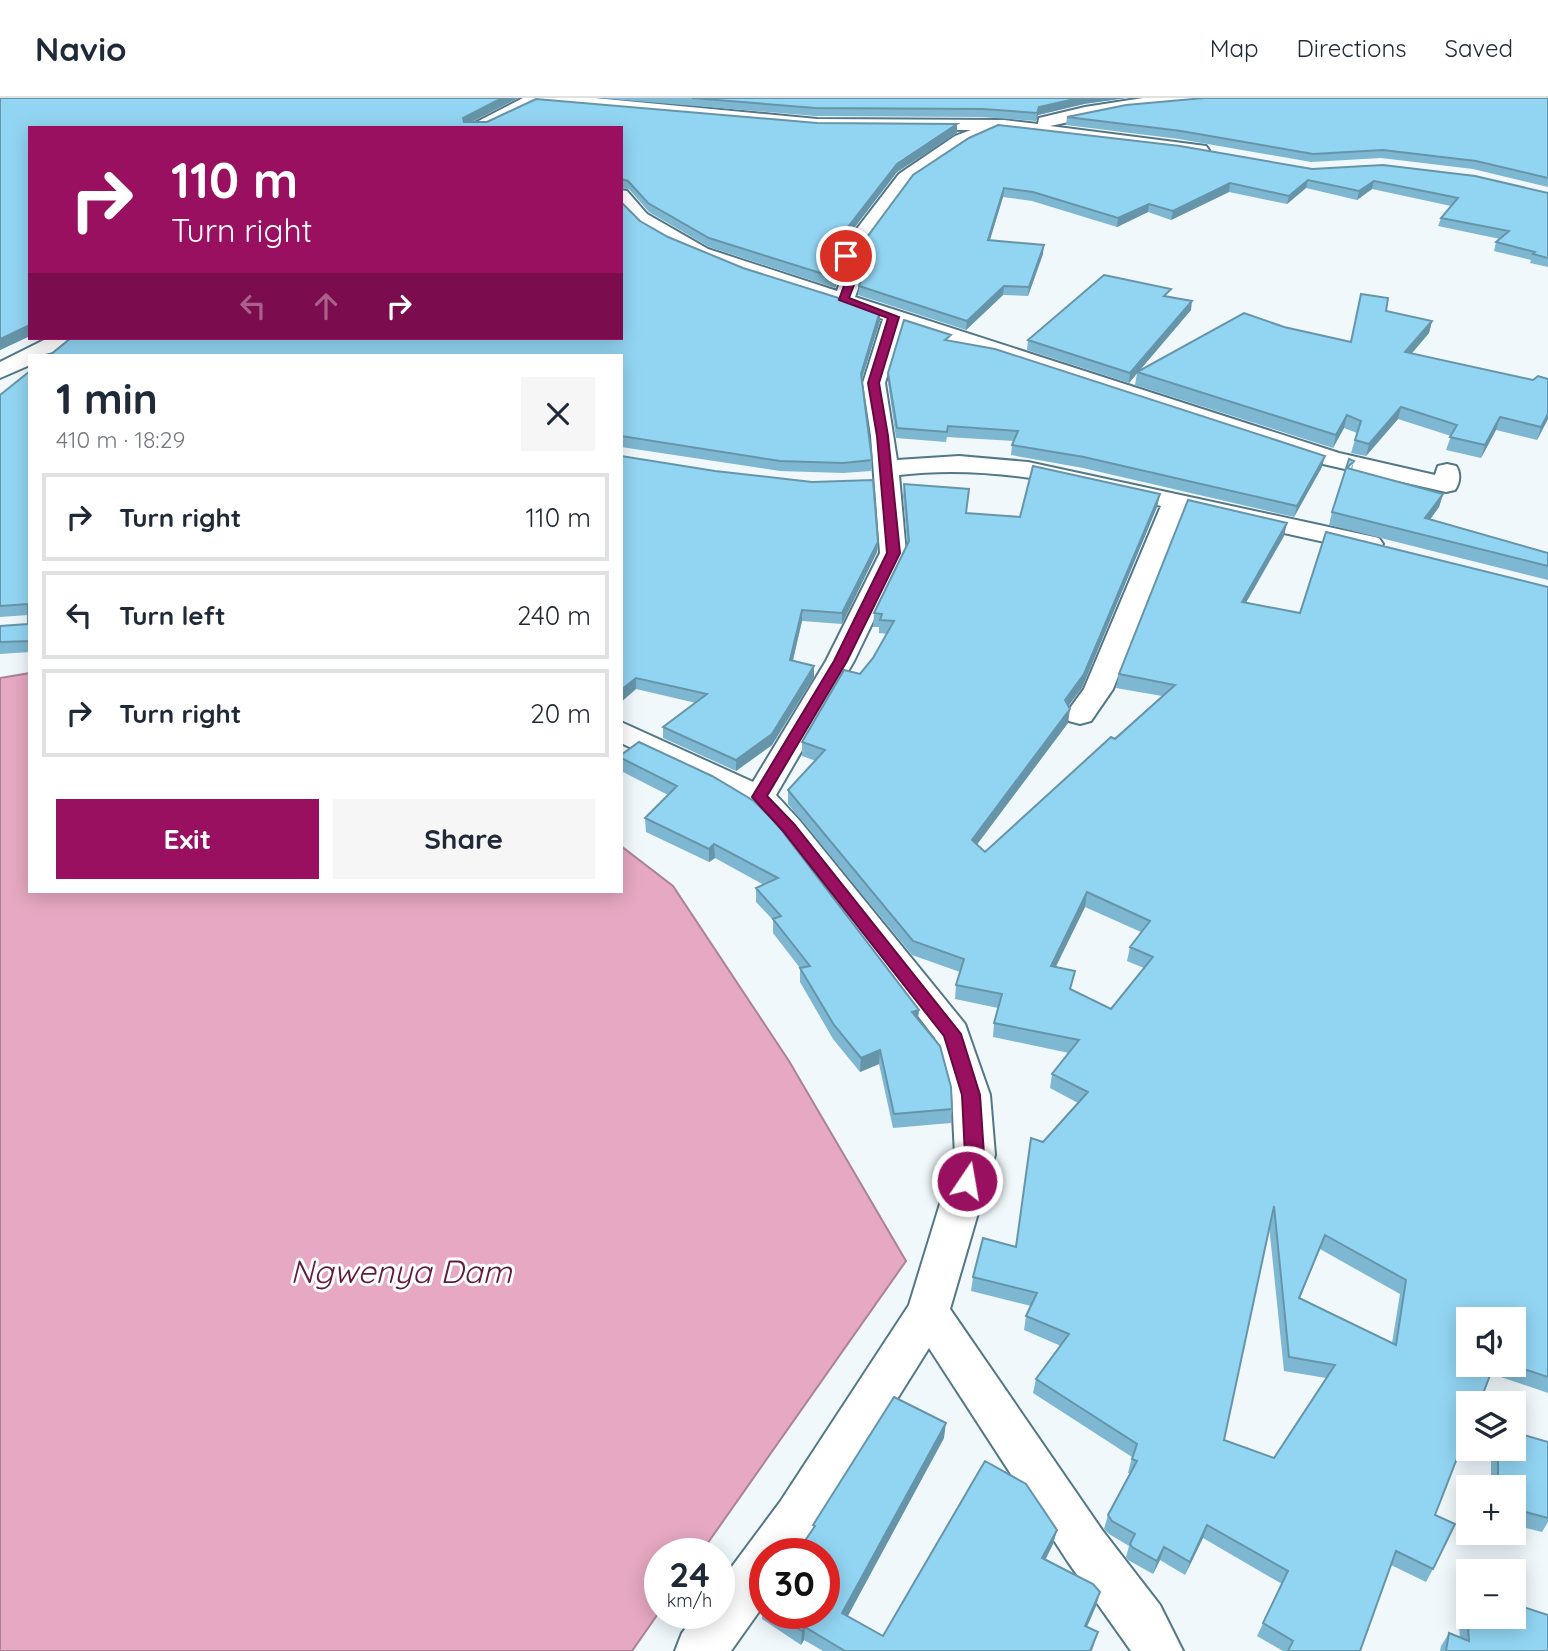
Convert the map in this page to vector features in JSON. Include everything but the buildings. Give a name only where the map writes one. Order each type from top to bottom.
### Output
[{"type":"street","points":[[477,126],[534,99],[817,124],[999,126],[1035,125],[1076,113],[1145,101],[1206,98]]},
{"type":"street","points":[[534,99],[556,120]]},
{"type":"street","points":[[844,300],[852,277],[846,256],[905,178],[961,140],[999,126],[1219,154]]},
{"type":"street","points":[[623,197],[640,218],[701,253],[1332,459],[1446,485],[1447,471]]},
{"type":"street","points":[[759,797],[841,661],[893,553],[874,383],[894,317]]},
{"type":"street","points":[[34,354],[60,340]]},
{"type":"street","points":[[2,370],[28,357]]},
{"type":"street","points":[[2,370],[28,371]]},
{"type":"street","points":[[860,483],[912,464],[975,462],[1029,468],[1393,550]]},
{"type":"street","points":[[1080,715],[1098,689],[1175,502]]},
{"type":"street","points":[[623,732],[759,797],[789,828],[952,1034],[971,1095],[975,1155],[928,1311],[783,1538]]},
{"type":"street","points":[[928,1311],[1014,1435],[1086,1548],[1148,1628],[1158,1651]]},
{"type":"street","points":[[700,1651],[749,1584]]},
{"type":"water","name":"Ngwenya Dam","points":[[28,673],[28,893],[623,893],[623,848],[673,886],[789,1061],[906,1261],[711,1538],[644,1538],[644,1629],[647,1629],[632,1651],[0,1651],[0,678]]},
{"type":"route","points":[[846,256],[852,277],[844,300],[894,317],[874,383],[883,436],[893,553],[841,661],[759,797],[789,828],[952,1034],[971,1095],[975,1155],[967,1181]]}]
